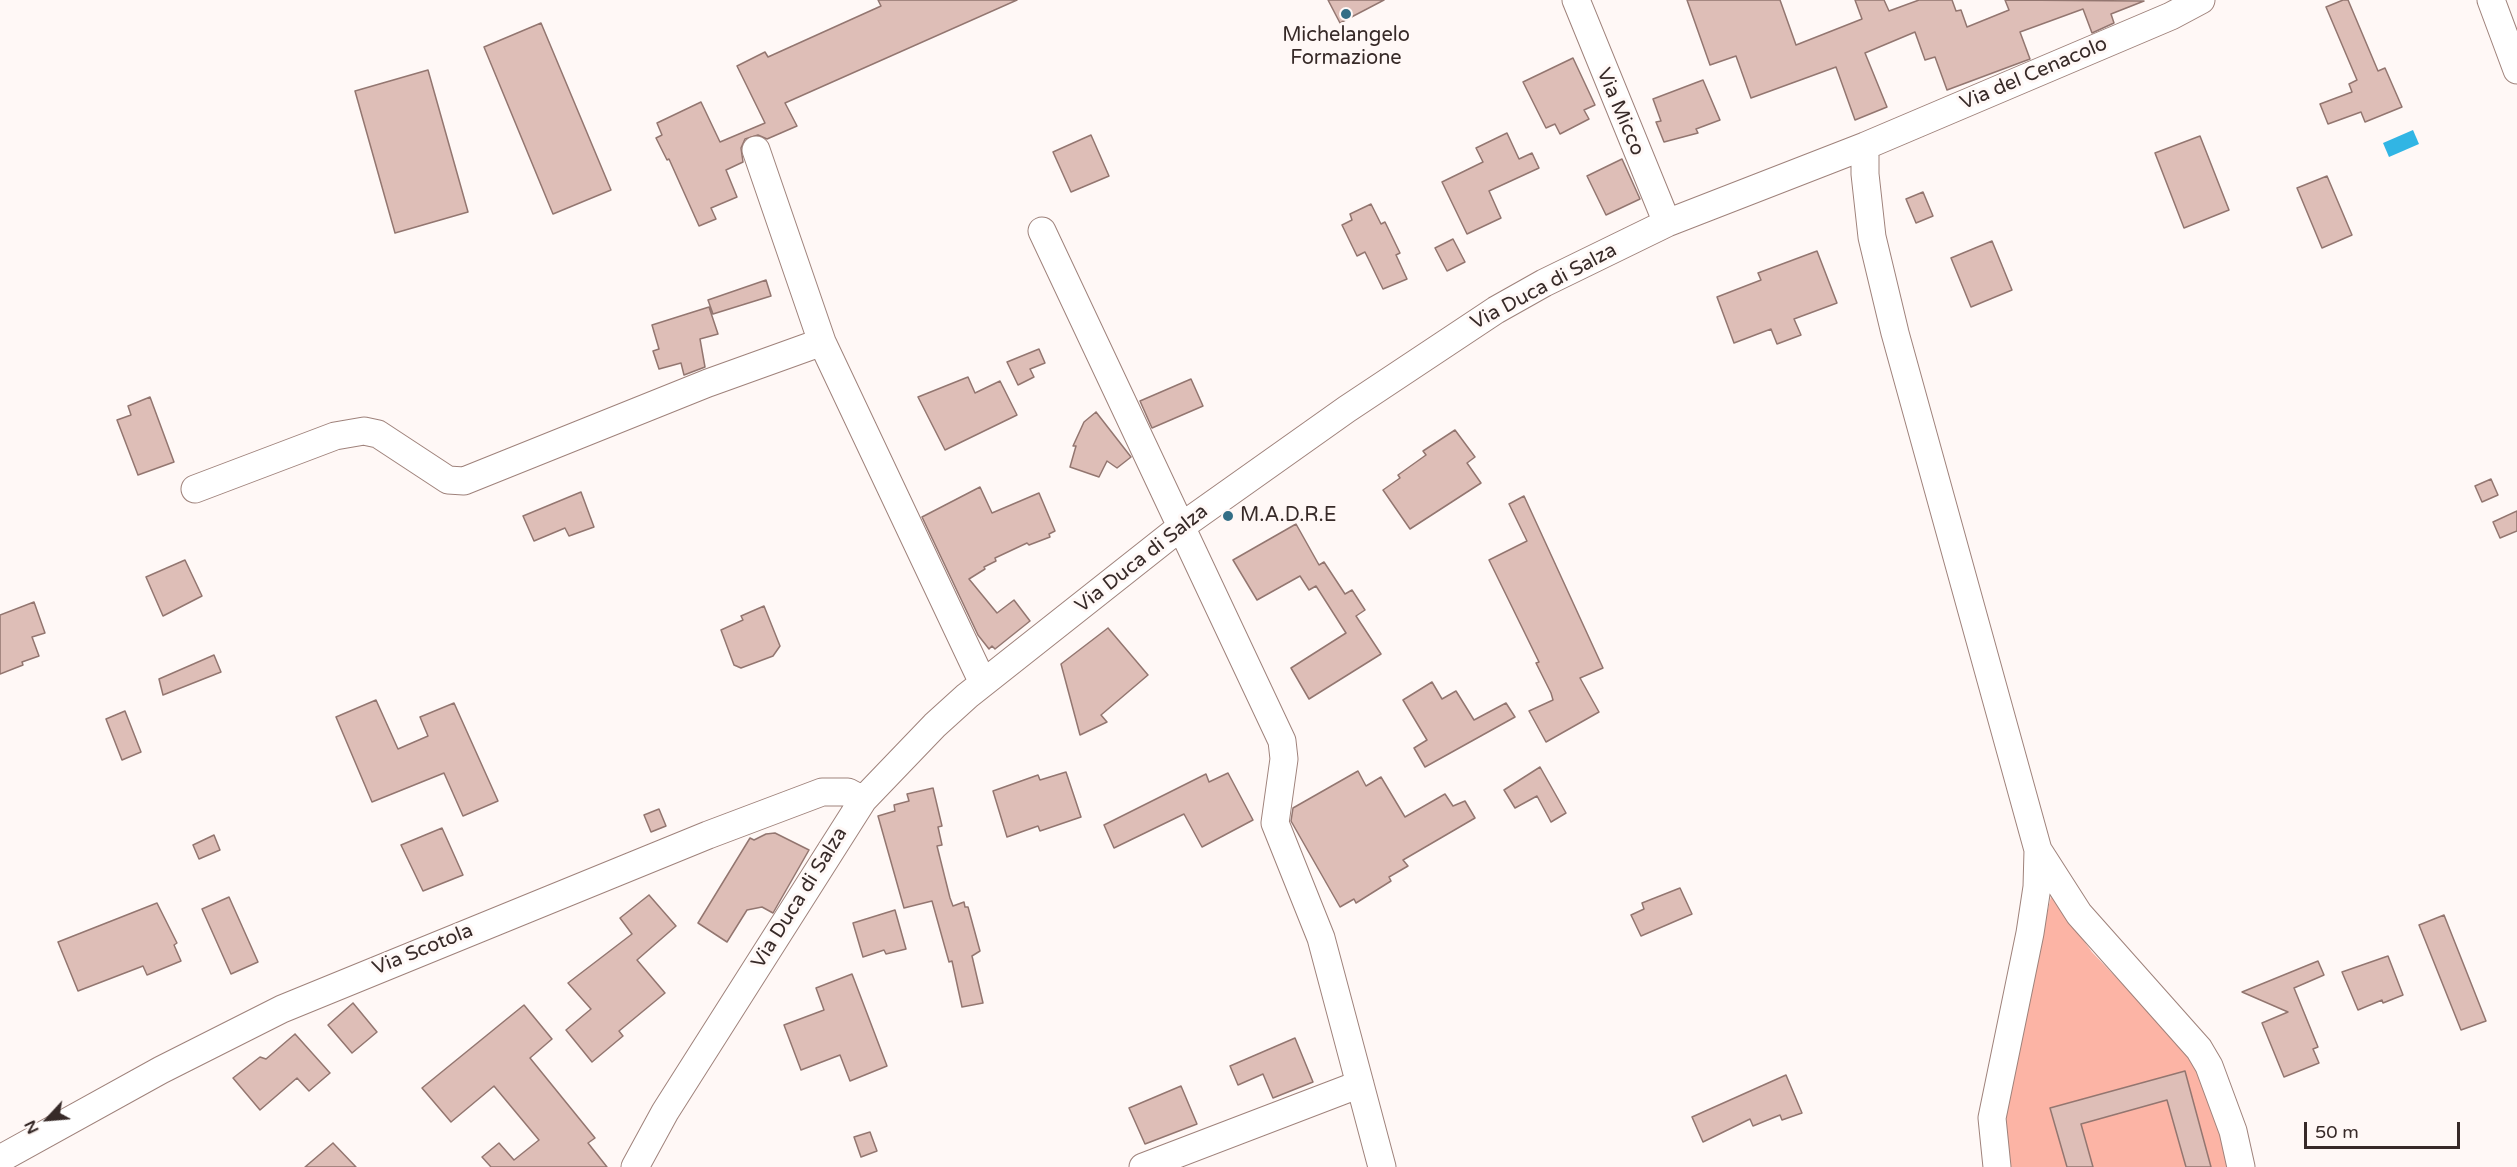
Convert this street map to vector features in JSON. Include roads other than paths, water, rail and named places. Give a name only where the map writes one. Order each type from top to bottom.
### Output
[{"type":"street","name":"Via Micco","points":[[1576,0],[1667,223]]},
{"type":"street","name":"Via del Cenacolo","points":[[1865,146],[2171,16],[2201,0]]},
{"type":"street","points":[[2491,0],[2517,70]]},
{"type":"street","name":"Via Duca di Salza","points":[[634,1167],[664,1112],[863,800],[935,725],[983,684],[1182,526],[1347,409],[1496,310],[1544,283],[1667,223],[1865,146]]},
{"type":"street","points":[[1865,146],[1865,174],[1872,237],[1895,333],[2038,850],[2037,887],[2030,933],[1992,1118],[1997,1167]]},
{"type":"street","points":[[756,150],[822,342],[983,684]]},
{"type":"street","points":[[1042,231],[1281,741],[1284,759],[1275,823],[1321,938],[1382,1167]]},
{"type":"street","points":[[195,489],[335,436],[364,431],[378,434],[448,480],[464,481],[708,383],[822,342]]},
{"type":"street","name":"Via Scotola","points":[[0,1159],[161,1070],[282,1009],[687,843],[822,792],[848,792],[863,800]]},
{"type":"street","points":[[2038,850],[2079,914],[2199,1049],[2209,1066],[2233,1131],[2241,1167]]},
{"type":"street","points":[[1143,1167],[1360,1084]]},
{"type":"water","points":[[2413,130],[2419,144],[2389,157],[2383,143]]},
{"type":"place","name":"Michelangelo Formazione","points":[[1346,14]]},
{"type":"place","name":"M.A.D.R.E","points":[[1228,516]]}]
